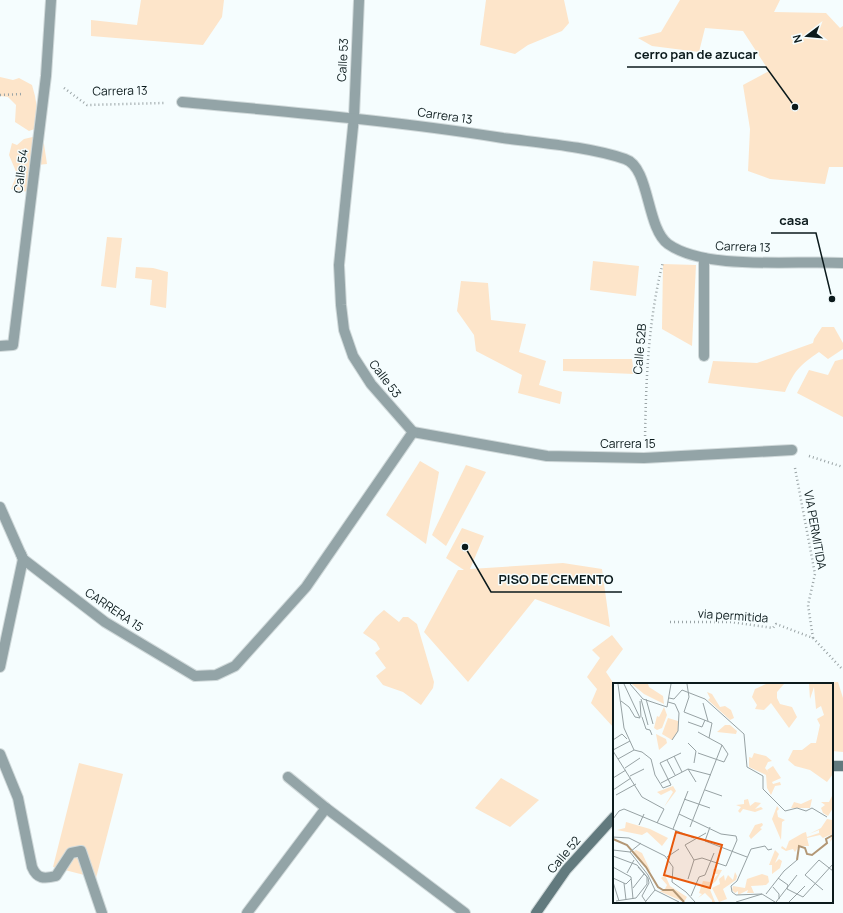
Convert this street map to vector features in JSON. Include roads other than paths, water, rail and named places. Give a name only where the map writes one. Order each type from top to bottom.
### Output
[{"type":"street","name":"Calle 54","points":[[0,346],[13,345],[46,76],[51,0]]},
{"type":"street","name":"Calle 53","points":[[359,0],[354,117],[339,265],[344,330],[353,356],[371,384],[413,432]]},
{"type":"street","name":"Carrera 13","points":[[182,102],[354,117],[566,147],[627,159],[638,171],[644,185],[658,231],[668,244],[692,255],[720,261],[843,264]]},
{"type":"street","points":[[704,258],[704,356]]},
{"type":"street","name":"Carrera 15","points":[[413,432],[547,456],[644,458],[792,450]]},
{"type":"street","name":"CARRERA 15","points":[[24,559],[105,622],[195,676],[216,675],[235,666],[306,587],[413,432]]},
{"type":"street","points":[[0,508],[24,559],[0,667]]},
{"type":"street","points":[[0,754],[18,798],[32,867],[36,875],[42,878],[56,876],[71,853],[81,851],[102,913]]},
{"type":"street","points":[[288,777],[326,808],[465,913]]},
{"type":"street","points":[[247,913],[326,808]]},
{"type":"street","name":"Calle 52","points":[[536,913],[566,870],[613,818]]},
{"type":"place","name":"cerro pan de azucar","points":[[795,107]]},
{"type":"place","name":"casa","points":[[832,299]]},
{"type":"place","name":"PISO DE CEMENTO","points":[[465,547]]}]
